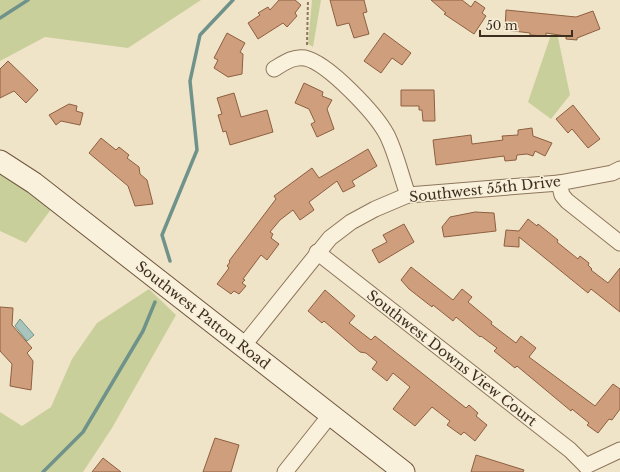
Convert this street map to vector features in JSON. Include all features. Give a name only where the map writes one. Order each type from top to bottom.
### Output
[{"type":"street","points":[[274,69],[291,59],[307,59],[341,82],[359,98],[387,135],[408,195]]},
{"type":"street","name":"Southwest Patton Road","points":[[0,161],[29,180],[244,345],[404,472]]},
{"type":"street","name":"Southwest 55th Drive","points":[[244,345],[317,252],[330,238],[352,222],[375,209],[408,195],[559,182],[612,173],[620,169]]},
{"type":"street","points":[[559,182],[562,195],[567,201],[620,243]]},
{"type":"street","name":"Southwest Downs View Court","points":[[317,252],[570,450],[586,469]]},
{"type":"street","points":[[285,472],[331,414]]},
{"type":"street","points":[[586,469],[620,450]]},
{"type":"path","points":[[307,59],[308,0]]},
{"type":"green space","points":[[0,0],[201,0],[128,48],[45,37],[0,61]]},
{"type":"green space","points":[[312,0],[321,0],[313,47],[308,44]]},
{"type":"green space","points":[[555,23],[570,95],[551,119],[528,102]]},
{"type":"green space","points":[[0,171],[52,208],[26,243],[0,231]]},
{"type":"green space","points":[[149,289],[176,315],[112,428],[83,472],[0,472],[0,412],[22,426],[51,407],[72,359],[97,323]]},
{"type":"water","points":[[20,319],[34,335],[27,341],[15,326]]},
{"type":"building","points":[[279,0],[295,0],[301,5],[295,13],[297,16],[287,27],[283,23],[258,39],[248,23],[260,15],[258,13],[268,7],[270,10]]},
{"type":"building","points":[[330,0],[364,0],[367,12],[363,13],[369,34],[354,38],[349,23],[337,26]]},
{"type":"building","points":[[431,0],[462,0],[471,7],[475,1],[485,8],[482,13],[486,16],[474,34],[444,14],[446,13]]},
{"type":"building","points":[[506,10],[576,17],[593,11],[600,29],[577,38],[577,40],[566,39],[566,36],[546,33],[546,36],[530,35],[530,33],[505,30]]},
{"type":"building","points":[[227,33],[245,43],[240,52],[243,54],[242,74],[228,77],[214,68],[218,60],[214,58]]},
{"type":"building","points":[[384,33],[411,53],[402,65],[392,58],[381,73],[364,61]]},
{"type":"building","points":[[8,61],[38,90],[26,103],[14,91],[0,98],[0,69]]},
{"type":"building","points":[[304,83],[323,92],[322,96],[332,100],[327,109],[334,129],[317,137],[311,124],[315,122],[309,109],[295,103]]},
{"type":"building","points":[[401,90],[434,90],[435,121],[423,121],[422,110],[419,110],[419,106],[401,106]]},
{"type":"building","points":[[234,93],[241,117],[267,110],[273,132],[230,145],[226,131],[223,132],[218,115],[222,114],[217,98]]},
{"type":"building","points":[[69,104],[77,106],[76,111],[83,113],[80,125],[61,121],[56,125],[49,115]]},
{"type":"building","points":[[573,105],[600,139],[588,148],[572,129],[568,133],[556,119]]},
{"type":"building","points":[[532,128],[533,136],[552,143],[545,156],[535,151],[533,156],[527,154],[517,155],[516,160],[505,161],[504,156],[436,165],[433,140],[471,135],[472,144],[503,140],[502,136],[518,135],[518,130]]},
{"type":"building","points":[[101,138],[116,150],[119,147],[129,155],[127,158],[139,167],[140,174],[147,180],[153,204],[135,206],[128,186],[89,153]]},
{"type":"building","points":[[368,149],[377,166],[352,181],[355,186],[343,192],[337,181],[309,202],[314,210],[300,220],[293,210],[280,220],[270,232],[273,234],[271,238],[279,244],[267,260],[261,255],[243,279],[245,280],[242,283],[246,286],[239,294],[234,291],[231,294],[217,284],[229,268],[227,266],[230,262],[229,261],[276,199],[274,196],[312,168],[319,178]]},
{"type":"building","points":[[475,212],[494,213],[496,231],[444,237],[442,227],[450,217]]},
{"type":"building","points":[[528,219],[537,226],[538,224],[558,240],[557,242],[578,259],[580,256],[589,263],[588,265],[592,269],[591,270],[608,283],[620,268],[620,312],[591,289],[588,293],[519,237],[519,247],[504,246],[506,230],[519,231]]},
{"type":"building","points":[[404,224],[414,242],[379,263],[372,250],[387,242],[383,235]]},
{"type":"building","points":[[411,267],[453,300],[462,289],[472,297],[468,302],[492,322],[491,324],[516,343],[521,336],[536,348],[529,357],[595,406],[613,384],[620,389],[620,409],[612,420],[609,419],[598,433],[587,425],[589,423],[572,409],[571,411],[517,366],[515,368],[494,351],[497,348],[481,336],[480,337],[456,317],[453,321],[409,289],[401,280]]},
{"type":"building","points":[[325,290],[355,316],[349,323],[371,340],[375,336],[466,408],[469,405],[478,413],[476,416],[487,425],[475,441],[464,432],[461,435],[447,425],[450,421],[432,407],[415,426],[393,409],[410,387],[393,373],[387,381],[372,369],[377,362],[366,353],[360,352],[324,321],[322,323],[308,311]]},
{"type":"building","points":[[0,307],[13,308],[12,325],[32,348],[27,353],[33,361],[31,390],[10,386],[12,364],[0,351]]},
{"type":"building","points":[[215,438],[239,445],[231,472],[203,472]]},
{"type":"building","points":[[476,455],[524,470],[523,472],[471,472]]},
{"type":"building","points":[[103,458],[121,472],[92,472]]},
{"type":"waterway","points":[[0,18],[28,0]]},
{"type":"waterway","points":[[170,261],[162,235],[197,150],[190,81],[200,35],[233,0]]},
{"type":"waterway","points":[[43,472],[83,432],[143,331],[155,302]]}]
